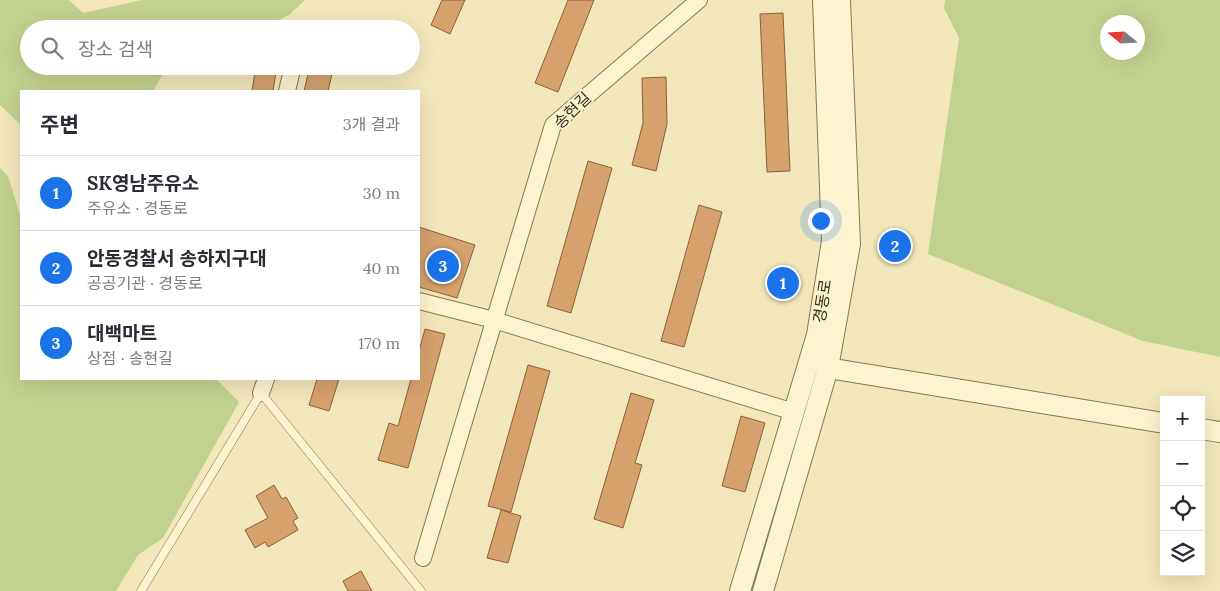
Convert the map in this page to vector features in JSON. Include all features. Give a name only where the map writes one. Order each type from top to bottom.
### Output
[{"type":"street","name":"송현길","points":[[423,558],[553,125],[699,0]]},
{"type":"street","name":"경동로","points":[[740,591],[817,335],[832,241],[823,0]]},
{"type":"street","name":"경동로","points":[[763,591],[828,368],[850,244],[840,0]]},
{"type":"street","points":[[288,90],[291,75]]},
{"type":"street","points":[[420,301],[494,320],[794,412]]},
{"type":"street","points":[[828,368],[1160,422]]},
{"type":"street","points":[[1205,430],[1220,432]]},
{"type":"lane","points":[[141,591],[263,386],[421,591]]},
{"type":"green space","points":[[0,0],[69,0],[83,13],[142,0],[305,0],[289,15],[278,20],[20,20],[20,75],[162,75],[154,90],[20,90],[20,124],[0,105]]},
{"type":"green space","points":[[945,0],[1220,0],[1220,357],[1143,341],[928,254],[959,38],[944,8]]},
{"type":"green space","points":[[0,168],[8,176],[20,215],[20,380],[217,380],[239,402],[163,538],[138,555],[116,591],[0,591]]},
{"type":"building","points":[[442,0],[465,0],[450,34],[431,25]]},
{"type":"building","points":[[568,0],[594,0],[558,92],[535,83]]},
{"type":"building","points":[[783,13],[790,171],[767,172],[760,14]]},
{"type":"building","points":[[255,75],[276,75],[273,90],[252,90]]},
{"type":"building","points":[[308,75],[332,75],[328,90],[304,90]]},
{"type":"building","points":[[666,77],[667,124],[656,171],[632,165],[643,123],[642,78]]},
{"type":"building","points":[[588,161],[612,168],[571,313],[547,306]]},
{"type":"building","points":[[699,205],[722,212],[684,347],[661,341]]},
{"type":"building","points":[[420,227],[475,245],[457,298],[420,287]]},
{"type":"building","points":[[425,329],[445,334],[408,468],[378,460],[389,423],[398,426],[411,380],[420,380],[420,347]]},
{"type":"building","points":[[528,365],[550,371],[511,512],[488,506]]},
{"type":"building","points":[[317,380],[339,380],[329,411],[309,405]]},
{"type":"building","points":[[631,393],[654,400],[635,463],[642,465],[623,528],[594,519]]},
{"type":"building","points":[[741,416],[765,423],[745,492],[722,486]]},
{"type":"building","points":[[274,485],[282,499],[286,497],[298,518],[293,521],[298,530],[268,547],[265,542],[255,548],[245,530],[268,518],[256,496]]},
{"type":"building","points":[[501,510],[521,516],[508,563],[487,558]]},
{"type":"building","points":[[361,571],[372,591],[348,591],[343,581]]},
{"type":"place","name":"안동경찰서 송하지구대","points":[[895,246]]},
{"type":"place","name":"대백마트","points":[[443,266]]},
{"type":"place","name":"SK영남주유소","points":[[783,283]]}]
